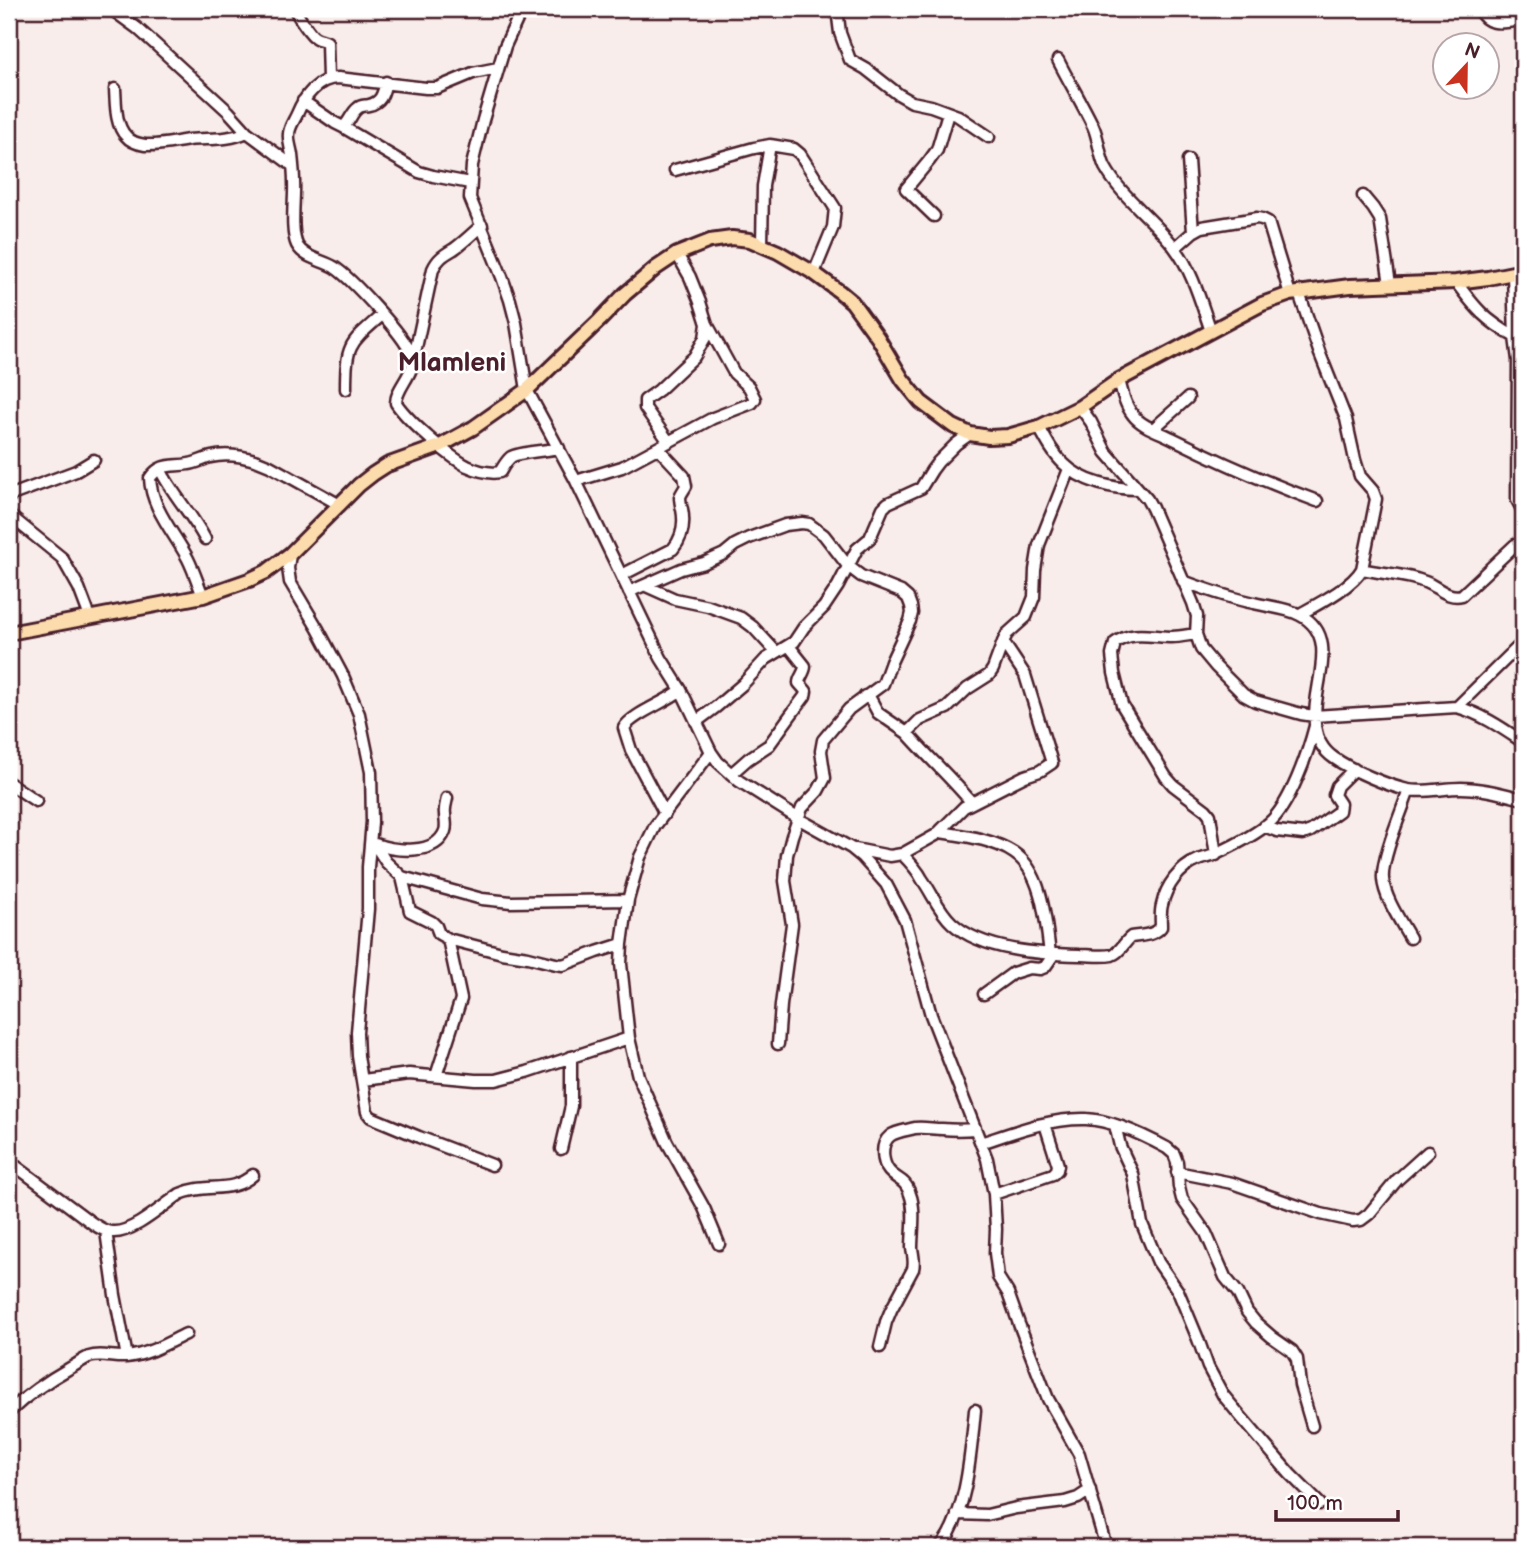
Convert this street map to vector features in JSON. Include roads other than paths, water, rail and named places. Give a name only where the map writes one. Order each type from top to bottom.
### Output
[{"type":"main road","points":[[10,630],[203,596],[266,572],[290,554],[359,485],[387,465],[440,446],[473,428],[527,390],[625,294],[677,254],[702,244],[732,239],[750,240],[778,252],[814,273],[852,302],[903,380],[921,402],[953,426],[970,434],[989,437],[1008,436],[1039,427],[1080,407],[1119,380],[1262,304],[1295,293],[1350,286],[1456,282],[1518,272]]},
{"type":"street","points":[[111,9],[155,44],[247,132],[293,166]]},
{"type":"street","points":[[295,9],[308,32],[327,42],[328,79]]},
{"type":"street","points":[[522,9],[510,32],[498,68],[477,144],[470,183],[471,201],[510,300],[527,390],[576,481],[661,658],[718,762],[739,781],[862,857],[886,884],[905,920],[931,1015],[987,1159],[994,1194],[998,1277],[1008,1293],[1048,1399],[1079,1454],[1106,1547]]},
{"type":"street","points":[[837,9],[840,33],[850,60],[912,102],[958,116],[989,137]]},
{"type":"street","points":[[1479,9],[1487,21],[1523,20]]},
{"type":"street","points":[[1058,60],[1092,125],[1105,166],[1116,183],[1175,248],[1191,277],[1211,331]]},
{"type":"street","points":[[498,68],[473,73],[437,88],[328,79],[317,86],[303,101],[289,133],[295,237],[303,253],[334,267],[404,339],[413,365],[398,393],[396,403],[440,446],[467,466],[494,473],[500,472],[510,458],[519,454],[559,448]]},
{"type":"street","points":[[343,127],[359,107],[373,104],[380,99],[386,82]]},
{"type":"street","points":[[115,89],[117,114],[122,130],[125,136],[138,144],[223,139],[247,132]]},
{"type":"street","points":[[303,101],[419,172],[470,183]]},
{"type":"street","points":[[934,216],[906,189],[937,150],[948,113]]},
{"type":"street","points":[[762,245],[764,186],[770,145]]},
{"type":"street","points":[[675,170],[770,145],[794,149],[835,208],[832,227],[814,273]]},
{"type":"street","points":[[1188,160],[1193,232]]},
{"type":"street","points":[[1363,196],[1380,219],[1390,285]]},
{"type":"street","points":[[1175,248],[1202,227],[1257,218],[1268,222],[1346,419],[1360,476],[1373,491],[1376,499],[1362,569],[1352,581],[1300,614]]},
{"type":"street","points":[[412,356],[437,261],[482,225]]},
{"type":"street","points":[[576,481],[622,467],[713,418],[748,405],[755,399],[749,387],[734,373],[707,324],[690,277],[677,254]]},
{"type":"street","points":[[1518,272],[1515,337],[1518,360],[1517,500],[1523,511]]},
{"type":"street","points":[[1456,282],[1479,312],[1494,325],[1515,337]]},
{"type":"street","points":[[346,389],[349,350],[355,339],[382,315]]},
{"type":"street","points":[[669,442],[645,408],[645,400],[694,357],[704,341],[707,324]]},
{"type":"street","points":[[1119,380],[1125,401],[1134,417],[1153,429],[1224,463],[1317,501]]},
{"type":"street","points":[[1153,429],[1188,398]]},
{"type":"street","points":[[1080,407],[1106,452],[1152,508],[1193,603],[1197,616],[1196,634],[1205,655],[1244,695],[1314,721],[1457,707],[1489,719],[1523,742]]},
{"type":"street","points":[[1039,427],[1056,456],[1069,469],[1116,488],[1137,489]]},
{"type":"street","points":[[696,722],[729,697],[756,668],[794,642],[804,626],[824,607],[857,549],[870,538],[883,508],[921,488],[938,462],[970,434]]},
{"type":"street","points":[[622,575],[673,549],[683,527],[680,496],[686,486],[684,476],[658,448]]},
{"type":"street","points":[[203,596],[188,559],[164,520],[150,484],[152,475],[160,469],[172,464],[186,465],[216,456],[242,457],[270,466],[340,505]]},
{"type":"street","points":[[9,496],[76,471],[94,460]]},
{"type":"street","points":[[160,469],[205,539]]},
{"type":"street","points":[[907,733],[920,720],[947,708],[967,689],[989,675],[1007,634],[1026,617],[1034,597],[1035,570],[1040,545],[1069,469]]},
{"type":"street","points":[[9,515],[62,558],[79,588],[90,617]]},
{"type":"street","points":[[629,592],[681,569],[704,563],[749,538],[785,525],[802,523],[809,524],[824,535],[848,566],[867,579],[901,592],[908,598],[911,606],[910,621],[883,684],[849,709],[823,740],[821,751],[825,778],[818,791],[802,808],[792,836],[786,868],[787,901],[792,924],[778,1044]]},
{"type":"street","points":[[1362,569],[1421,580],[1458,597],[1515,545]]},
{"type":"street","points":[[290,554],[290,582],[343,676],[359,714],[370,772],[373,844],[368,867],[366,941],[357,1023],[358,1056],[366,1107],[369,1115],[492,1165]]},
{"type":"street","points":[[266,572],[277,573],[290,582]]},
{"type":"street","points":[[902,854],[921,875],[950,921],[960,930],[1015,950],[1112,955],[1131,937],[1146,936],[1160,930],[1162,904],[1174,878],[1196,861],[1216,855],[1264,826],[1288,800],[1305,757],[1314,721],[1323,646],[1312,623],[1300,614],[1227,596],[1183,581]]},
{"type":"street","points":[[646,586],[674,599],[708,606],[741,618],[753,626],[776,652]]},
{"type":"street","points":[[1196,634],[1173,637],[1128,636],[1115,643],[1112,655],[1122,705],[1166,777],[1210,815],[1216,855]]},
{"type":"street","points":[[850,848],[890,856],[902,854],[940,832],[964,807],[1052,763],[1025,676],[1003,642]]},
{"type":"street","points":[[1457,707],[1523,642]]},
{"type":"street","points":[[731,774],[769,746],[805,696],[806,691],[799,680],[805,666],[789,646]]},
{"type":"street","points":[[664,814],[631,750],[624,728],[629,721],[681,691]]},
{"type":"street","points":[[865,696],[878,713],[907,733],[972,803]]},
{"type":"street","points":[[1314,721],[1317,737],[1336,760],[1409,790],[1472,789],[1523,799]]},
{"type":"street","points":[[711,752],[664,814],[640,857],[628,900],[621,964],[629,1038],[638,1076],[667,1142],[704,1208],[719,1244]]},
{"type":"street","points":[[1264,826],[1300,835],[1311,831],[1339,811],[1340,804],[1334,795],[1335,789],[1354,769]]},
{"type":"street","points":[[9,783],[36,802]]},
{"type":"street","points":[[1409,790],[1387,855],[1382,879],[1410,938]]},
{"type":"street","points":[[373,844],[397,849],[431,846],[440,839],[446,829],[444,812],[447,798]]},
{"type":"street","points":[[940,832],[983,840],[1016,854],[1036,883],[1044,907],[1052,954],[1045,967],[1013,973],[984,994]]},
{"type":"street","points":[[373,844],[392,870],[402,877],[482,899],[583,902],[628,900]]},
{"type":"street","points":[[402,877],[410,911],[432,922],[439,934],[448,939],[563,965],[622,944]]},
{"type":"street","points":[[436,1076],[461,999],[448,939]]},
{"type":"street","points":[[363,1080],[400,1075],[496,1080],[629,1038]]},
{"type":"street","points":[[561,1149],[571,1106],[571,1057]]},
{"type":"street","points":[[981,1143],[1058,1121],[1086,1119],[1115,1125],[1167,1148],[1174,1154],[1182,1199],[1206,1233],[1225,1277],[1256,1324],[1292,1351],[1297,1359],[1300,1385],[1311,1426]]},
{"type":"street","points":[[994,1194],[1053,1174],[1057,1170],[1058,1165],[1045,1124]]},
{"type":"street","points":[[1115,1125],[1120,1146],[1133,1174],[1142,1223],[1158,1262],[1183,1301],[1208,1367],[1223,1395],[1290,1474],[1320,1504]]},
{"type":"street","points":[[880,1347],[886,1322],[915,1260],[912,1248],[914,1231],[910,1192],[902,1179],[887,1169],[883,1155],[886,1140],[891,1135],[917,1128],[974,1129]]},
{"type":"street","points":[[1178,1172],[1232,1184],[1321,1214],[1353,1221],[1361,1220],[1369,1214],[1397,1180],[1428,1152]]},
{"type":"street","points":[[9,1162],[85,1219],[115,1233],[127,1230],[180,1194],[236,1186],[253,1175]]},
{"type":"street","points":[[106,1231],[127,1357]]},
{"type":"street","points":[[9,1412],[43,1383],[89,1357],[127,1357],[163,1346],[186,1334]]},
{"type":"street","points":[[940,1547],[950,1536],[967,1476],[975,1410]]},
{"type":"street","points":[[957,1514],[987,1515],[1016,1508],[1065,1502],[1090,1490]]},
{"type":"district","name":"Mlamleni","points":[[452,362]]}]
